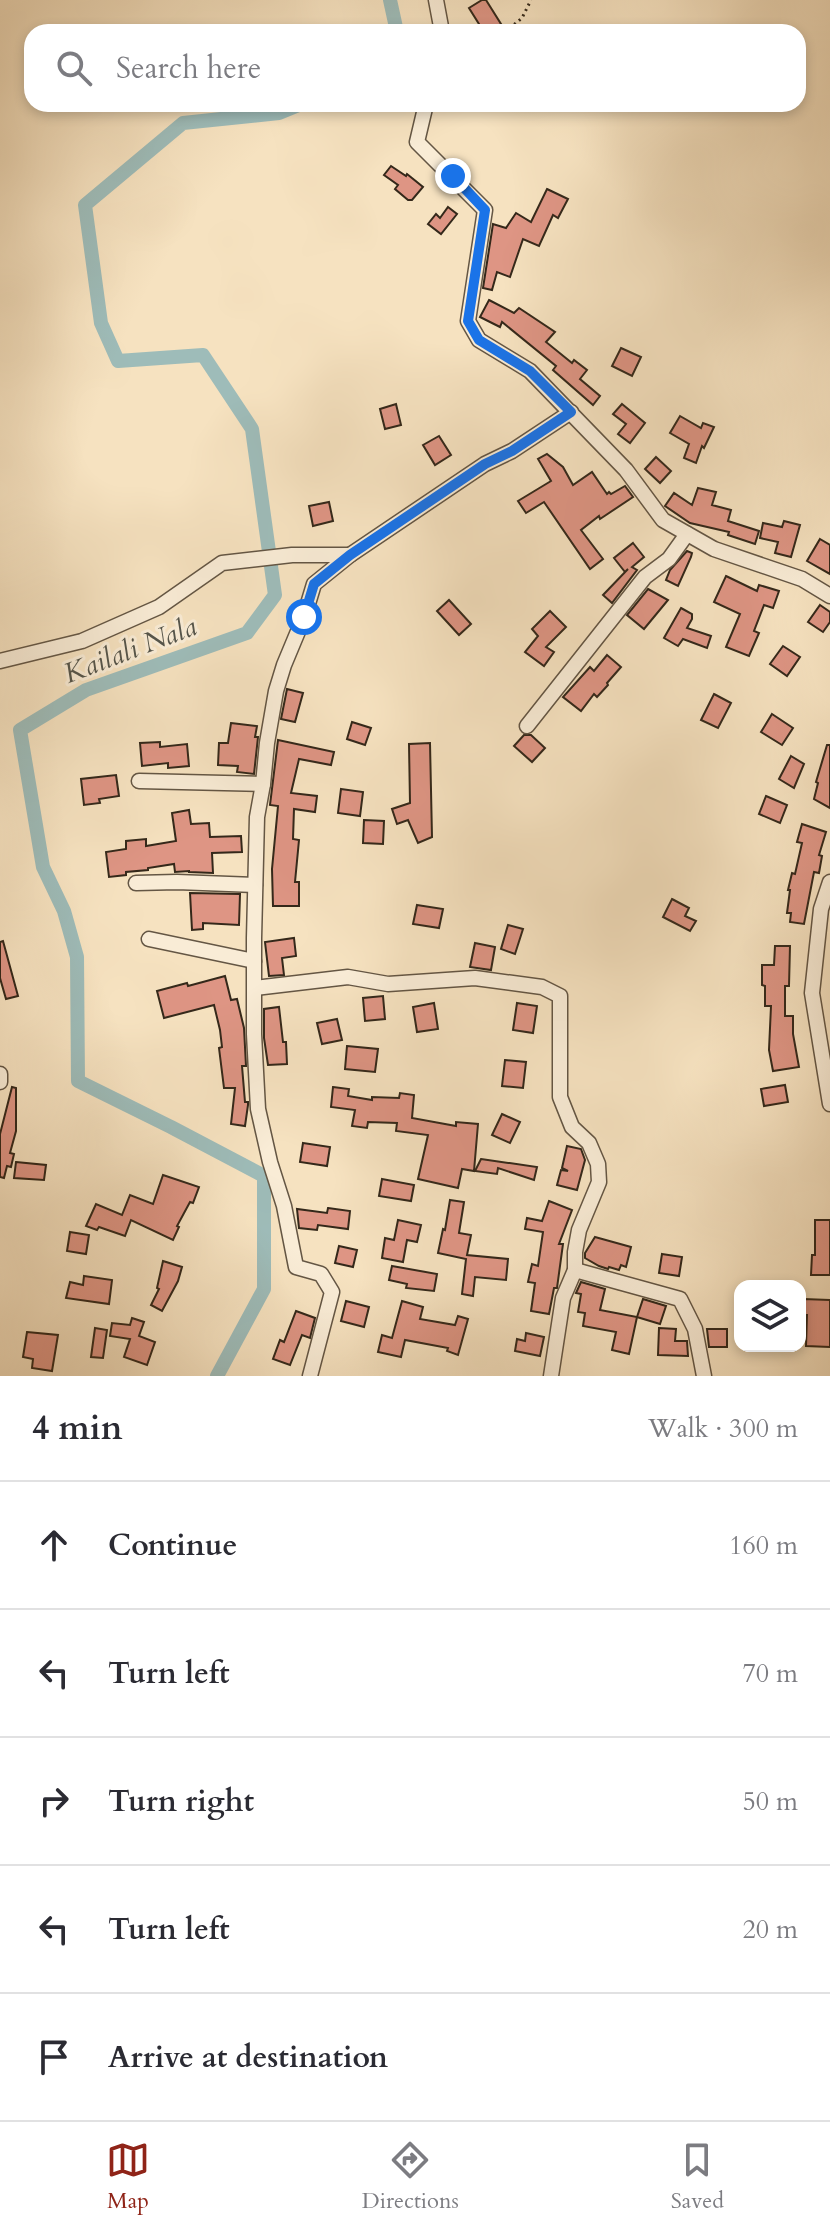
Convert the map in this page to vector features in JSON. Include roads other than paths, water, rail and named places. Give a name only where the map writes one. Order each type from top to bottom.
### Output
[{"type":"street","points":[[436,0],[440,24]]},
{"type":"street","points":[[424,112],[417,142],[485,210],[468,321],[479,340],[530,371],[626,470],[663,520],[714,549],[802,579],[830,596]]},
{"type":"street","points":[[310,1376],[332,1292],[321,1274],[296,1267],[284,1206],[258,1109],[254,1034],[257,817],[276,691],[314,584],[350,555],[485,464],[512,451],[571,412]]},
{"type":"street","points":[[527,726],[645,577],[669,559],[687,534]]},
{"type":"street","points":[[0,661],[82,641],[159,607],[222,563],[292,555],[350,555]]},
{"type":"street","points":[[139,781],[263,784]]},
{"type":"street","points":[[830,882],[821,909],[812,993],[830,1104]]},
{"type":"street","points":[[136,883],[255,885]]},
{"type":"street","points":[[149,939],[254,961]]},
{"type":"street","points":[[255,988],[348,977],[388,984],[475,978],[542,987],[560,996],[560,1097],[572,1127],[589,1143],[598,1164],[599,1182],[579,1230],[575,1270],[563,1298],[551,1376]]},
{"type":"street","points":[[0,1074],[0,1082]]},
{"type":"street","points":[[575,1270],[680,1299],[695,1329],[704,1376]]},
{"type":"waterway","name":"Kailali Nala","points":[[390,0],[395,24]]},
{"type":"waterway","name":"Kailali Nala","points":[[217,1376],[264,1289],[264,1176],[78,1081],[77,957],[64,911],[43,867],[20,730],[86,690],[247,633],[275,595],[252,429],[203,355],[118,361],[101,323],[85,205],[183,123],[281,112]]}]
